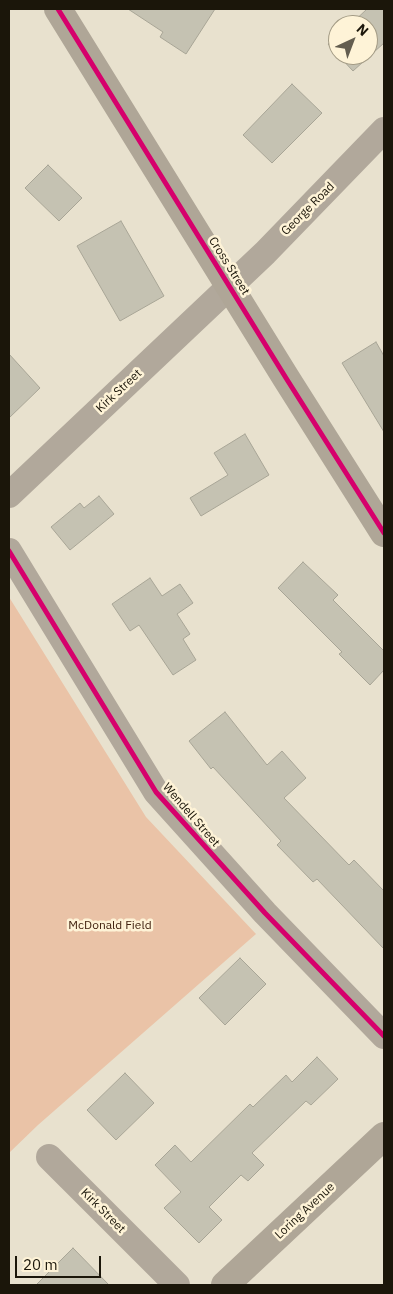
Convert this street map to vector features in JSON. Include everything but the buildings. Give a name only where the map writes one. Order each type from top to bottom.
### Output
[{"type":"street","name":"Cross Street","points":[[58,9],[291,387],[384,533]]},
{"type":"street","name":"George Road","points":[[230,286],[327,191],[384,130]]},
{"type":"street","name":"Kirk Street","points":[[9,495],[230,286]]},
{"type":"street","name":"Wendell Street","points":[[9,551],[156,792],[265,913],[384,1036]]},
{"type":"street","name":"Loring Avenue","points":[[225,1285],[384,1136]]},
{"type":"street","name":"Kirk Street","points":[[49,1158],[178,1285]]},
{"type":"green space","name":"McDonald Field","points":[[9,597],[146,817],[256,934],[38,1125],[9,1153]]},
{"type":"cycle path","points":[[58,9],[384,533]]},
{"type":"cycle path","points":[[9,551],[156,792],[265,913],[384,1036]]}]
